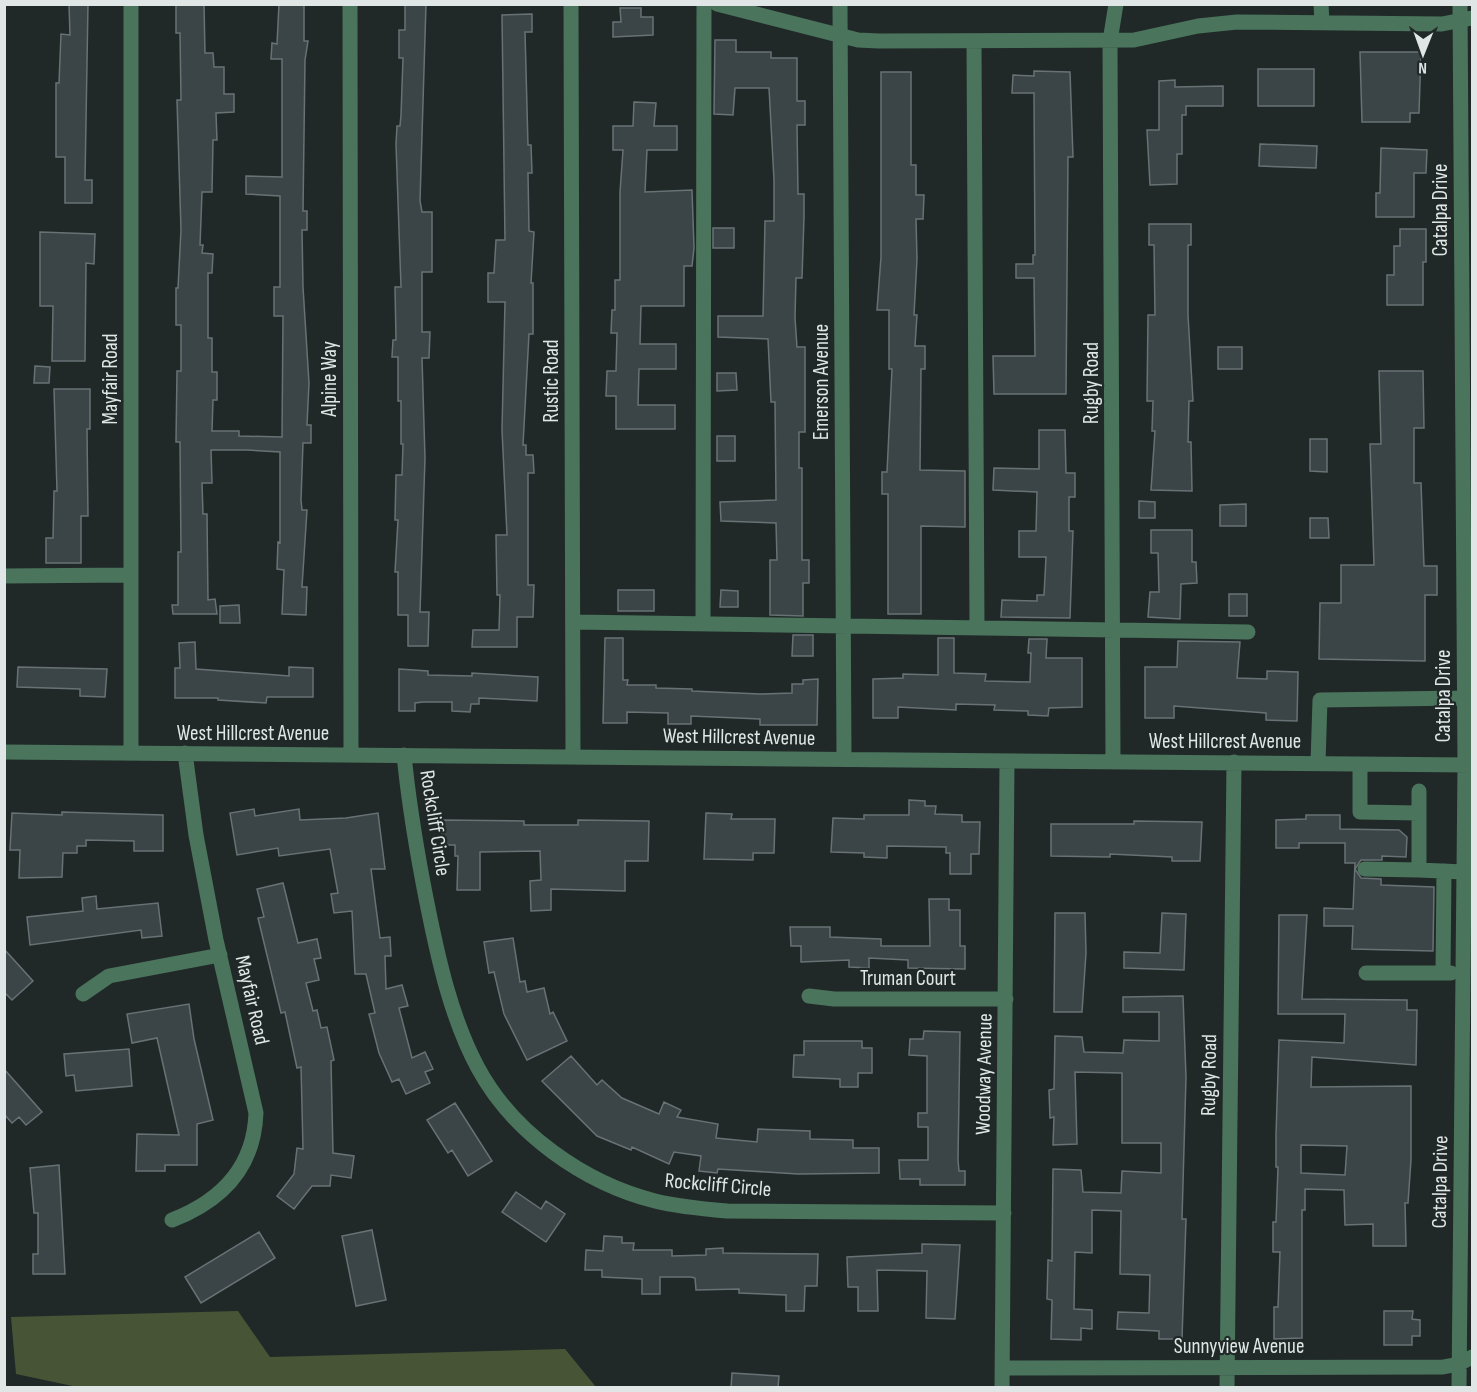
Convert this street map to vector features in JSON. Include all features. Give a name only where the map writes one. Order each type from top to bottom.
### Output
[{"type":"street","name":"Mayfair Road","points":[[131,4],[131,753]]},
{"type":"street","name":"Alpine Way","points":[[350,4],[351,754]]},
{"type":"street","name":"Rustic Road","points":[[571,4],[573,756]]},
{"type":"street","points":[[703,624],[705,4]]},
{"type":"street","points":[[717,4],[858,40],[1110,41],[1134,40],[1198,26],[1237,22],[1466,20]]},
{"type":"street","name":"Emerson Avenue","points":[[840,4],[844,759]]},
{"type":"street","name":"Rugby Road","points":[[1113,761],[1110,41],[1116,4]]},
{"type":"street","points":[[1321,4],[1322,23]]},
{"type":"street","name":"Catalpa Drive","points":[[1459,1388],[1466,1360],[1463,973],[1464,872],[1469,765],[1463,698],[1468,617],[1466,20],[1460,4]]},
{"type":"street","points":[[974,41],[977,627]]},
{"type":"street","points":[[4,576],[131,575]]},
{"type":"street","points":[[573,622],[844,627],[1113,628],[1248,632]]},
{"type":"street","points":[[1318,763],[1320,700],[1463,698]]},
{"type":"street","name":"West Hillcrest Avenue","points":[[4,752],[1469,765]]},
{"type":"street","name":"Mayfair Road","points":[[172,1220],[196,1211],[220,1194],[243,1161],[255,1130],[253,1096],[220,955],[196,835],[185,753]]},
{"type":"street","name":"Rockcliff Circle","points":[[404,755],[410,820],[432,932],[458,1020],[477,1066],[489,1085],[540,1141],[568,1162],[609,1185],[655,1201],[685,1208],[727,1211],[1004,1213]]},
{"type":"street","name":"Woodway Avenue","points":[[1002,1388],[1007,761]]},
{"type":"street","name":"Rugby Road","points":[[1227,1388],[1234,762]]},
{"type":"street","points":[[1360,765],[1360,812],[1419,813]]},
{"type":"street","points":[[1419,792],[1419,870]]},
{"type":"street","points":[[1365,869],[1464,872]]},
{"type":"street","points":[[1443,973],[1444,871]]},
{"type":"street","points":[[83,994],[110,976],[220,955]]},
{"type":"street","points":[[1366,973],[1463,973]]},
{"type":"street","name":"Truman Court","points":[[809,996],[834,999],[1006,999]]},
{"type":"street","name":"Sunnyview Avenue","points":[[1002,1368],[1443,1367],[1466,1360]]},
{"type":"green space","points":[[238,1311],[270,1357],[565,1349],[596,1387],[82,1388],[16,1374],[11,1317]]},
{"type":"building","points":[[69,4],[88,4],[85,180],[92,180],[92,203],[65,203],[65,157],[56,157],[56,83],[59,83],[61,34],[70,35]]},
{"type":"building","points":[[176,4],[204,4],[205,53],[213,53],[214,67],[224,67],[224,94],[234,94],[234,112],[216,113],[217,140],[213,140],[212,192],[202,192],[200,245],[203,245],[202,253],[213,254],[212,273],[208,273],[208,338],[212,338],[212,372],[217,372],[217,400],[213,400],[212,431],[239,431],[239,436],[282,437],[283,316],[274,316],[274,287],[280,287],[280,196],[246,194],[246,176],[282,177],[282,59],[271,59],[272,43],[277,44],[279,4],[304,4],[304,41],[308,41],[305,60],[303,211],[307,211],[307,230],[302,230],[309,383],[307,425],[311,425],[311,443],[303,443],[301,500],[302,510],[307,510],[302,587],[307,587],[306,615],[282,614],[284,570],[277,569],[278,542],[280,543],[280,452],[247,450],[211,450],[212,483],[202,483],[203,514],[207,514],[208,600],[215,599],[217,614],[173,614],[172,605],[178,605],[178,552],[181,552],[180,442],[176,442],[177,371],[181,371],[181,325],[176,325],[176,288],[178,288],[181,230],[177,100],[181,100],[180,33],[176,33]]},
{"type":"building","points":[[405,4],[426,4],[420,201],[422,212],[432,212],[432,272],[422,272],[422,332],[430,332],[429,358],[422,358],[425,458],[420,612],[429,612],[428,646],[408,646],[408,615],[398,615],[398,572],[395,572],[398,520],[395,520],[396,475],[402,475],[403,444],[401,444],[401,401],[398,401],[398,357],[392,357],[393,340],[396,340],[395,287],[401,287],[396,144],[397,126],[400,126],[401,115],[403,58],[399,58],[399,30],[405,30]]},
{"type":"building","points":[[620,8],[641,8],[641,17],[653,17],[653,35],[613,37],[613,22],[621,22]]},
{"type":"building","points":[[532,14],[532,32],[525,32],[528,145],[531,145],[532,173],[528,173],[529,231],[534,232],[531,283],[533,283],[533,334],[529,334],[523,445],[526,445],[526,455],[533,455],[534,473],[528,473],[528,585],[534,585],[533,617],[517,617],[517,647],[472,647],[473,630],[499,630],[500,595],[497,595],[496,535],[507,535],[502,430],[505,302],[488,302],[488,273],[494,273],[496,240],[505,240],[502,15]]},
{"type":"building","points":[[715,40],[736,40],[736,52],[771,52],[771,58],[797,58],[797,101],[805,101],[805,125],[797,125],[798,194],[804,194],[804,217],[802,278],[796,278],[795,318],[797,347],[805,347],[805,432],[799,432],[799,468],[802,468],[802,560],[809,560],[809,583],[803,583],[803,616],[770,615],[770,560],[777,560],[776,523],[721,521],[720,502],[776,500],[775,402],[771,402],[768,339],[718,337],[718,316],[763,316],[765,221],[774,221],[774,180],[769,88],[735,88],[733,115],[714,114]]},
{"type":"building","points":[[1360,52],[1421,52],[1419,113],[1410,113],[1410,122],[1362,122]]},
{"type":"building","points":[[1258,69],[1314,69],[1314,106],[1258,106]]},
{"type":"building","points":[[1034,71],[1070,72],[1073,157],[1068,157],[1066,394],[994,394],[993,356],[1035,356],[1034,278],[1016,278],[1016,264],[1033,264],[1033,255],[1035,255],[1034,93],[1012,93],[1013,75],[1034,76]]},
{"type":"building","points":[[881,72],[911,72],[911,165],[916,165],[916,195],[924,195],[923,219],[916,219],[917,259],[914,315],[917,315],[915,346],[925,346],[925,369],[921,369],[920,470],[965,471],[965,527],[921,526],[921,614],[888,614],[888,494],[882,494],[882,472],[887,472],[892,369],[889,369],[889,310],[877,310],[881,257]]},
{"type":"building","points":[[1175,80],[1175,87],[1223,86],[1223,106],[1186,106],[1186,115],[1182,115],[1182,154],[1177,154],[1177,184],[1150,185],[1147,130],[1159,130],[1159,81]]},
{"type":"building","points":[[634,102],[656,103],[654,126],[677,126],[677,150],[647,150],[645,192],[692,190],[694,248],[692,266],[684,266],[684,306],[641,306],[640,344],[676,344],[676,369],[639,369],[638,405],[675,405],[675,429],[616,429],[616,396],[606,396],[607,371],[616,371],[617,333],[611,333],[612,310],[615,310],[615,280],[620,280],[620,192],[623,150],[613,150],[613,126],[633,126]]},
{"type":"building","points":[[1260,144],[1317,146],[1316,168],[1259,166]]},
{"type":"building","points":[[1381,148],[1427,150],[1426,173],[1414,173],[1414,217],[1376,217],[1376,193],[1380,193]]},
{"type":"building","points":[[1149,224],[1191,224],[1191,245],[1188,245],[1188,315],[1193,401],[1189,401],[1188,442],[1191,442],[1192,491],[1151,490],[1155,431],[1152,431],[1153,401],[1147,401],[1148,315],[1155,315],[1154,245],[1149,245]]},
{"type":"building","points":[[713,228],[734,228],[734,248],[713,248]]},
{"type":"building","points":[[1400,229],[1426,229],[1423,305],[1387,305],[1387,275],[1394,275],[1394,246],[1400,246]]},
{"type":"building","points":[[40,232],[95,234],[94,264],[86,263],[85,361],[52,361],[53,306],[40,306]]},
{"type":"building","points":[[1218,347],[1242,347],[1242,369],[1218,369]]},
{"type":"building","points":[[35,366],[50,367],[49,383],[34,383]]},
{"type":"building","points":[[1379,371],[1423,371],[1424,428],[1414,428],[1414,483],[1421,483],[1424,566],[1437,566],[1437,595],[1425,595],[1425,661],[1319,659],[1320,603],[1341,603],[1341,565],[1374,565],[1370,444],[1381,444]]},
{"type":"building","points":[[717,373],[736,373],[737,390],[717,391]]},
{"type":"building","points":[[54,389],[90,389],[90,429],[87,429],[88,516],[81,516],[81,563],[46,563],[46,538],[53,538],[54,491],[57,491]]},
{"type":"building","points":[[1039,430],[1065,430],[1066,473],[1075,473],[1075,497],[1069,497],[1069,531],[1073,531],[1070,618],[1001,617],[1002,600],[1037,601],[1037,595],[1044,595],[1046,557],[1019,557],[1019,531],[1036,531],[1037,492],[993,490],[994,468],[1039,469]]},
{"type":"building","points":[[717,436],[735,436],[735,461],[717,461]]},
{"type":"building","points":[[1310,439],[1327,439],[1327,472],[1310,471]]},
{"type":"building","points":[[1139,501],[1155,502],[1155,518],[1139,518]]},
{"type":"building","points":[[1246,504],[1246,526],[1220,526],[1220,505]]},
{"type":"building","points":[[1310,518],[1328,518],[1329,538],[1310,538]]},
{"type":"building","points":[[1151,530],[1192,530],[1192,562],[1196,562],[1197,583],[1181,584],[1180,619],[1148,617],[1150,592],[1159,592],[1158,553],[1151,553]]},
{"type":"building","points":[[618,590],[654,590],[654,611],[618,611]]},
{"type":"building","points":[[721,590],[738,591],[738,607],[720,607]]},
{"type":"building","points":[[1229,594],[1247,594],[1247,616],[1229,616]]},
{"type":"building","points":[[239,605],[240,623],[220,623],[220,606]]},
{"type":"building","points":[[793,635],[813,635],[813,656],[792,656]]},
{"type":"building","points":[[605,638],[623,638],[623,680],[628,680],[627,685],[656,685],[656,688],[692,689],[692,691],[792,693],[792,684],[803,684],[803,680],[818,679],[817,725],[760,725],[760,719],[691,716],[691,724],[668,724],[668,713],[627,712],[627,723],[603,723]]},
{"type":"building","points":[[938,638],[954,638],[954,673],[986,674],[985,681],[1030,682],[1029,639],[1047,639],[1046,658],[1082,658],[1082,707],[1049,708],[1048,716],[1028,715],[1028,711],[994,710],[995,705],[956,704],[956,710],[898,707],[898,718],[873,718],[873,679],[903,678],[903,674],[938,675]]},
{"type":"building","points":[[1178,641],[1240,642],[1237,678],[1267,679],[1267,671],[1298,672],[1297,721],[1266,720],[1266,713],[1174,706],[1174,718],[1145,718],[1145,667],[1177,667]]},
{"type":"building","points":[[195,642],[196,669],[289,676],[289,667],[313,668],[313,697],[267,697],[266,703],[218,700],[218,698],[175,698],[175,668],[180,668],[179,643]]},
{"type":"building","points":[[18,667],[107,669],[105,697],[80,696],[80,689],[17,687]]},
{"type":"building","points":[[399,669],[428,671],[428,675],[472,676],[472,673],[538,677],[537,701],[479,698],[479,704],[471,704],[470,712],[452,711],[452,702],[423,702],[415,703],[415,711],[399,711]]},
{"type":"building","points":[[909,800],[925,801],[925,806],[936,806],[935,814],[962,815],[962,822],[980,822],[979,854],[971,854],[971,874],[950,874],[950,853],[946,853],[946,847],[887,846],[887,858],[864,857],[864,853],[831,852],[833,818],[864,819],[864,815],[909,815]]},
{"type":"building","points":[[254,809],[255,816],[299,809],[300,820],[346,818],[378,813],[385,869],[371,869],[380,938],[390,937],[391,956],[385,956],[386,989],[402,985],[408,1006],[399,1008],[412,1058],[425,1052],[433,1069],[425,1072],[430,1083],[406,1094],[399,1079],[392,1082],[379,1053],[369,1014],[375,1013],[366,974],[355,974],[352,911],[334,913],[331,894],[338,893],[330,849],[279,856],[278,848],[237,855],[230,813]]},
{"type":"building","points":[[62,812],[163,815],[163,851],[134,851],[134,841],[86,840],[86,846],[77,846],[77,853],[63,853],[62,877],[19,878],[20,850],[10,850],[12,813],[62,815]]},
{"type":"building","points":[[706,813],[732,814],[731,819],[775,819],[774,853],[753,853],[753,860],[704,859]]},
{"type":"building","points":[[1306,815],[1340,815],[1340,829],[1399,830],[1407,837],[1406,857],[1382,856],[1382,860],[1361,860],[1355,869],[1361,878],[1381,879],[1381,885],[1434,887],[1433,951],[1352,949],[1353,926],[1324,926],[1324,908],[1353,909],[1355,863],[1345,863],[1345,843],[1299,843],[1299,848],[1276,848],[1276,820],[1306,819]]},
{"type":"building","points":[[442,820],[524,821],[524,825],[578,825],[578,820],[649,821],[648,861],[625,861],[625,891],[551,889],[551,910],[531,911],[530,881],[541,880],[540,851],[480,852],[480,890],[457,890],[458,856],[455,856],[455,845],[442,845]]},
{"type":"building","points":[[1134,821],[1202,822],[1200,861],[1172,861],[1172,857],[1110,854],[1110,857],[1051,856],[1051,824],[1134,824]]},
{"type":"building","points":[[283,883],[298,943],[317,939],[321,958],[314,959],[319,980],[306,983],[313,1011],[317,1010],[321,1028],[327,1027],[334,1060],[331,1061],[333,1153],[354,1156],[351,1178],[331,1175],[330,1186],[312,1186],[294,1209],[277,1196],[294,1174],[297,1148],[303,1149],[301,1067],[297,1068],[285,1012],[281,1013],[258,918],[264,917],[257,889]]},
{"type":"building","points":[[96,896],[97,909],[158,903],[162,936],[142,938],[141,930],[30,945],[27,917],[83,911],[82,898]]},
{"type":"building","points":[[929,899],[949,899],[949,910],[960,910],[960,946],[965,946],[965,969],[908,968],[908,960],[869,958],[869,968],[849,967],[849,960],[801,962],[801,946],[791,946],[790,927],[830,927],[830,937],[881,939],[881,946],[930,946]]},
{"type":"building","points":[[1055,913],[1085,913],[1086,953],[1082,1012],[1054,1012]]},
{"type":"building","points":[[1162,913],[1186,914],[1184,970],[1124,968],[1124,952],[1160,953]]},
{"type":"building","points":[[1279,915],[1307,915],[1302,999],[1407,1000],[1407,1010],[1417,1010],[1416,1065],[1312,1057],[1311,1087],[1411,1086],[1411,1160],[1408,1203],[1405,1203],[1406,1246],[1373,1246],[1373,1224],[1345,1225],[1344,1190],[1305,1189],[1305,1210],[1302,1210],[1302,1338],[1274,1339],[1274,1307],[1278,1307],[1280,1252],[1273,1252],[1278,1167],[1276,1167],[1276,1135],[1279,1040],[1344,1043],[1345,1014],[1278,1014]],"holes":[[[1301,1145],[1347,1146],[1345,1175],[1301,1173]]]},
{"type":"building","points":[[513,938],[520,982],[525,981],[527,992],[544,988],[550,1014],[553,1012],[567,1041],[527,1060],[504,1014],[494,972],[489,973],[484,942]]},
{"type":"building","points":[[4,949],[33,981],[12,1000],[4,992]]},
{"type":"building","points":[[1183,996],[1186,1077],[1182,1219],[1186,1219],[1182,1339],[1159,1339],[1159,1331],[1117,1329],[1118,1312],[1149,1313],[1150,1275],[1120,1274],[1121,1211],[1092,1210],[1092,1253],[1075,1252],[1074,1309],[1092,1310],[1092,1329],[1081,1328],[1081,1340],[1051,1339],[1052,1300],[1047,1299],[1048,1260],[1052,1261],[1053,1169],[1081,1170],[1083,1192],[1121,1193],[1122,1171],[1161,1173],[1161,1143],[1122,1143],[1122,1073],[1075,1072],[1077,1144],[1053,1145],[1054,1117],[1050,1118],[1049,1090],[1054,1089],[1055,1036],[1082,1037],[1084,1052],[1123,1053],[1124,1040],[1159,1041],[1159,1012],[1123,1012],[1123,997]]},
{"type":"building","points":[[189,1004],[194,1039],[213,1120],[197,1124],[197,1165],[165,1165],[165,1171],[136,1171],[137,1134],[179,1135],[157,1038],[132,1043],[127,1014]]},
{"type":"building","points":[[924,1031],[960,1032],[958,1160],[959,1171],[965,1171],[965,1185],[920,1185],[920,1179],[900,1179],[899,1160],[928,1160],[928,1127],[918,1127],[918,1113],[927,1113],[927,1056],[909,1055],[910,1039],[923,1039]]},
{"type":"building","points":[[804,1041],[862,1041],[862,1048],[872,1048],[872,1073],[858,1073],[858,1087],[840,1087],[840,1079],[793,1077],[794,1055],[804,1055]]},
{"type":"building","points":[[129,1049],[132,1086],[76,1091],[74,1075],[66,1076],[64,1054]]},
{"type":"building","points":[[571,1056],[597,1085],[602,1080],[622,1098],[659,1114],[664,1102],[681,1110],[677,1117],[718,1124],[716,1138],[757,1142],[758,1129],[810,1131],[810,1139],[853,1140],[853,1148],[879,1148],[879,1173],[798,1174],[718,1169],[717,1173],[699,1171],[701,1156],[674,1152],[669,1164],[632,1147],[631,1150],[597,1136],[542,1081]]},
{"type":"building","points":[[4,1069],[42,1112],[26,1125],[19,1117],[12,1123],[4,1114]]},
{"type":"building","points":[[455,1103],[492,1161],[468,1176],[452,1150],[448,1153],[427,1120]]},
{"type":"building","points":[[59,1165],[65,1274],[33,1274],[33,1254],[38,1254],[38,1213],[34,1213],[30,1168]]},
{"type":"building","points":[[516,1192],[541,1209],[546,1201],[565,1214],[546,1242],[502,1212]]},
{"type":"building","points":[[372,1230],[386,1300],[356,1306],[342,1236]]},
{"type":"building","points":[[259,1232],[275,1258],[201,1303],[185,1277]]},
{"type":"building","points":[[604,1236],[622,1237],[622,1243],[634,1243],[633,1250],[672,1250],[672,1256],[706,1255],[706,1249],[723,1248],[723,1253],[818,1254],[817,1286],[805,1286],[804,1311],[786,1311],[786,1295],[739,1293],[739,1289],[696,1290],[695,1278],[691,1277],[660,1277],[660,1294],[642,1294],[642,1279],[602,1277],[602,1270],[585,1270],[586,1250],[603,1251]]},
{"type":"building","points":[[922,1244],[960,1245],[955,1319],[926,1318],[927,1271],[877,1270],[878,1311],[858,1311],[858,1287],[848,1287],[847,1257],[922,1253]]},
{"type":"building","points":[[1384,1311],[1413,1311],[1412,1319],[1420,1320],[1420,1336],[1412,1336],[1412,1345],[1384,1345]]},
{"type":"building","points":[[732,1373],[779,1376],[778,1388],[731,1388]]}]
